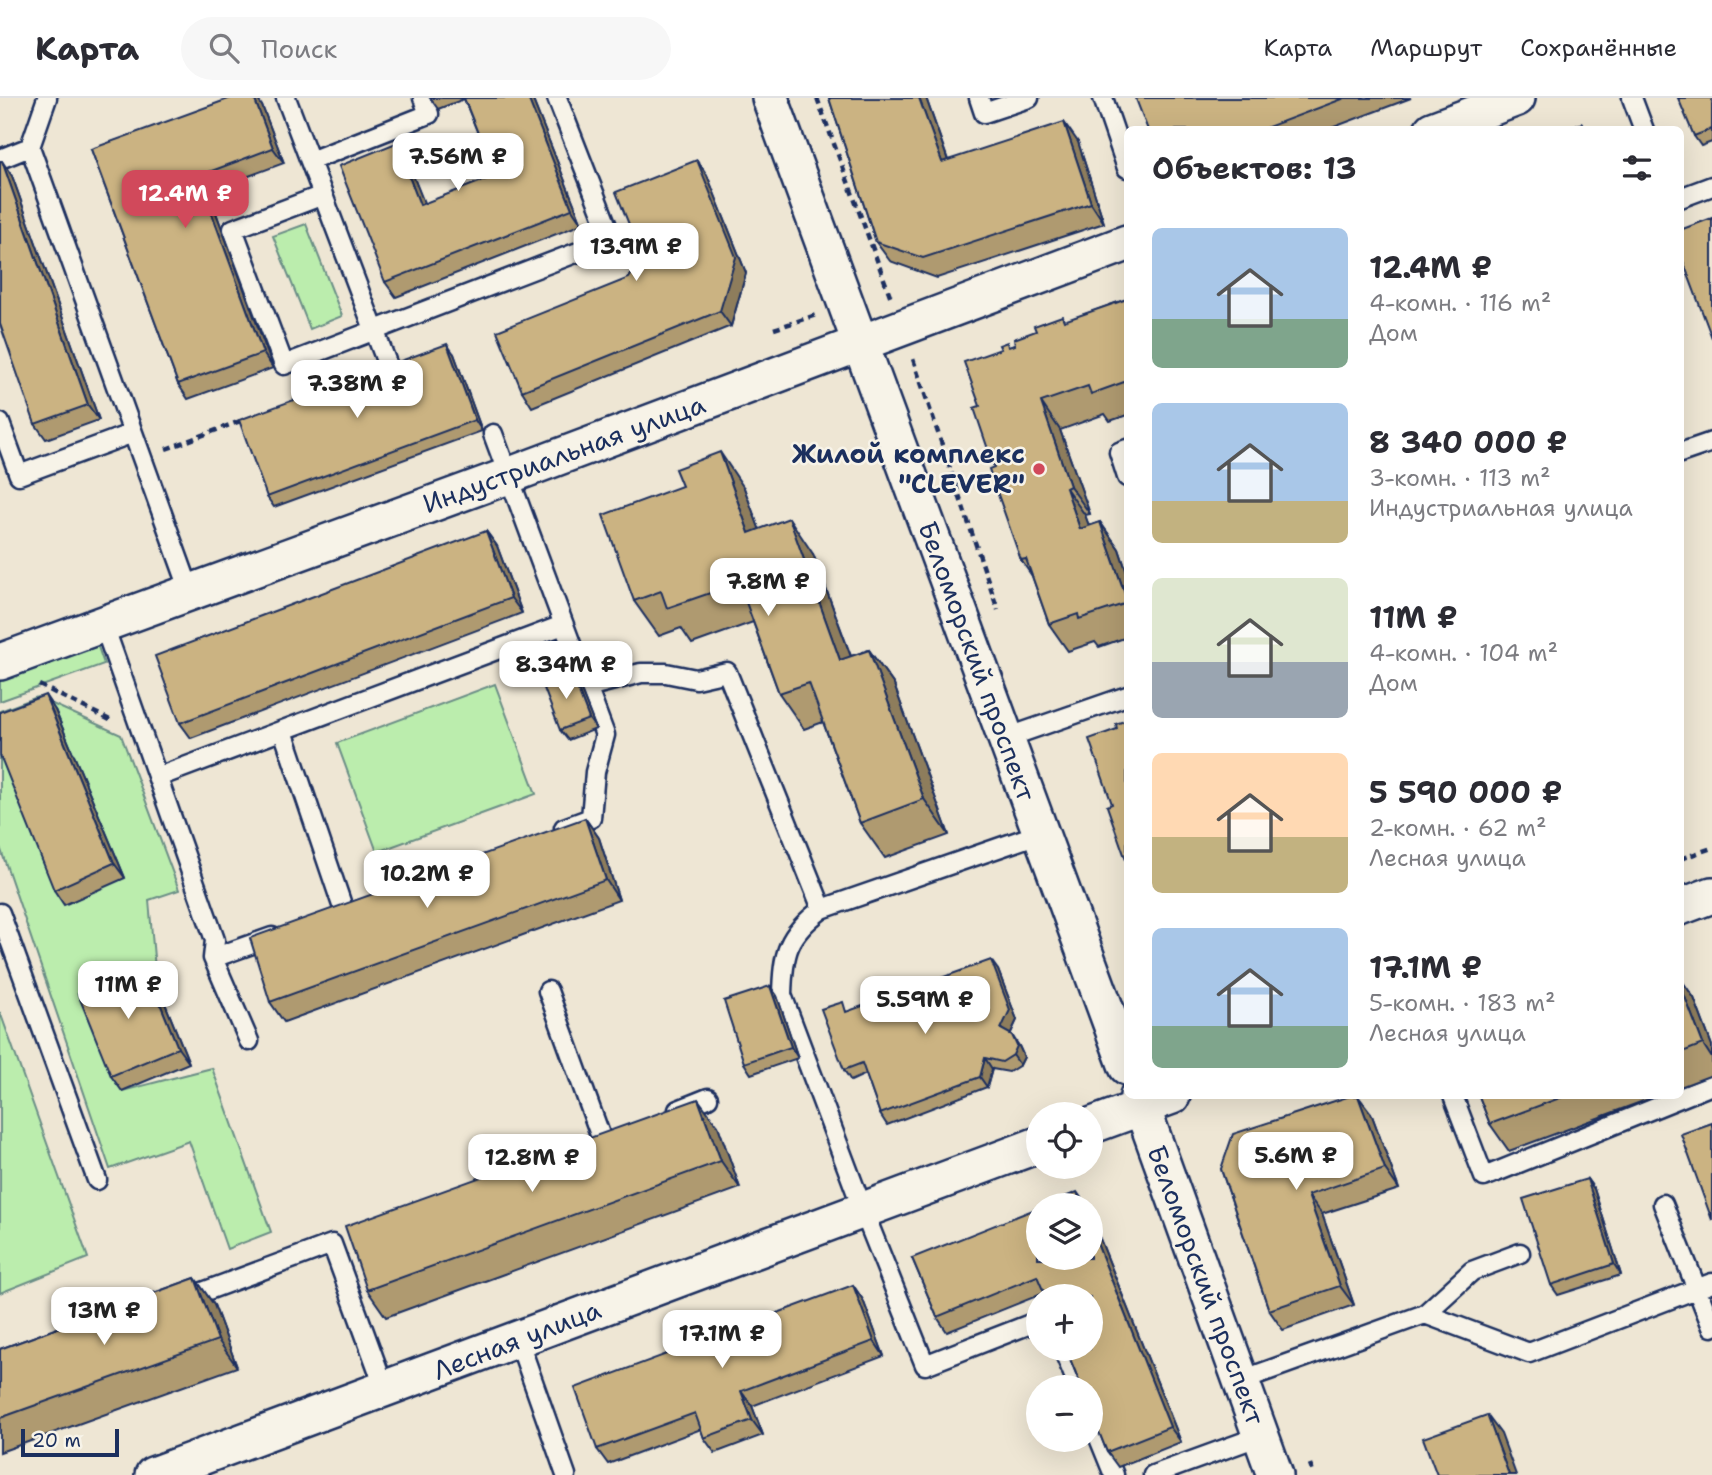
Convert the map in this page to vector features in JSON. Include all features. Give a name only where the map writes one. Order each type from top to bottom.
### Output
[{"type":"street","name":"Беломорский проспект","points":[[770,98],[1124,1059]]},
{"type":"street","points":[[1443,126],[1517,98]]},
{"type":"street","name":"Индустриальная улица","points":[[0,662],[508,476],[1124,244]]},
{"type":"street","name":"Беломорский проспект","points":[[1151,1099],[1239,1381],[1275,1475]]},
{"type":"street","points":[[1103,1120],[1151,1099]]},
{"type":"street","name":"Лесная улица","points":[[153,1475],[1026,1150]]},
{"type":"lane","points":[[47,98],[30,148],[190,591]]},
{"type":"lane","points":[[286,98],[388,366]]},
{"type":"lane","points":[[310,161],[429,114],[423,98]]},
{"type":"lane","points":[[323,195],[233,229],[284,365],[612,239],[557,98]]},
{"type":"lane","points":[[979,98],[984,113],[1029,98]]},
{"type":"lane","points":[[1103,98],[1124,160]]},
{"type":"lane","points":[[1632,98],[1642,126]]},
{"type":"lane","points":[[0,159],[30,148]]},
{"type":"lane","points":[[1684,196],[1712,186]]},
{"type":"lane","points":[[0,423],[19,475],[133,433]]},
{"type":"lane","points":[[493,434],[605,736],[595,772],[591,818],[552,833]]},
{"type":"lane","points":[[1684,452],[1712,442]]},
{"type":"lane","points":[[1124,450],[1119,452],[1124,468]]},
{"type":"lane","points":[[103,624],[215,940],[213,958],[249,1041]]},
{"type":"lane","points":[[158,777],[563,625]]},
{"type":"lane","points":[[587,687],[641,673],[666,673],[696,680],[727,672],[822,909]]},
{"type":"lane","points":[[1006,738],[1124,697]]},
{"type":"lane","points":[[283,730],[344,911]]},
{"type":"lane","points":[[1026,1326],[925,1365],[782,995],[783,967],[793,935],[822,909],[1041,833]]},
{"type":"lane","points":[[0,914],[97,1180]]},
{"type":"lane","points":[[213,958],[292,930]]},
{"type":"lane","points":[[548,991],[601,1140]]},
{"type":"lane","points":[[1684,1096],[1712,1085]]},
{"type":"lane","points":[[661,1117],[708,1098]]},
{"type":"lane","points":[[1454,1099],[1484,1177],[1677,1099]]},
{"type":"lane","points":[[1663,1204],[1705,1286],[1712,1327]]},
{"type":"lane","points":[[166,1305],[339,1241],[385,1389]]},
{"type":"lane","points":[[1239,1381],[1425,1314],[1472,1271],[1520,1253]]},
{"type":"lane","points":[[1425,1314],[1529,1353],[1705,1286]]},
{"type":"lane","points":[[519,1339],[566,1475]]},
{"type":"lane","points":[[1159,1474],[1260,1436]]},
{"type":"lane","points":[[1103,1448],[1114,1475]]},
{"type":"path","points":[[817,98],[902,329],[1002,622]]},
{"type":"path","points":[[774,329],[813,316]]},
{"type":"path","points":[[143,457],[246,419]]},
{"type":"path","points":[[37,684],[145,738]]},
{"type":"path","points":[[1684,858],[1712,848]]},
{"type":"green space","points":[[306,224],[342,316],[310,329],[273,236]]},
{"type":"green space","points":[[97,644],[104,664],[0,701],[0,680]]},
{"type":"green space","points":[[495,684],[536,794],[377,852],[337,743]]},
{"type":"green space","points":[[37,697],[121,735],[179,890],[149,900],[156,981],[89,1009],[122,1091],[212,1068],[271,1232],[227,1249],[189,1141],[110,1169],[0,847],[0,711]]},
{"type":"green space","points":[[0,1012],[88,1258],[0,1293]]},
{"type":"building","points":[[231,98],[254,98],[273,148],[198,176],[263,353],[178,384],[91,149]]},
{"type":"building","points":[[464,98],[528,98],[572,209],[385,282],[339,166],[396,143],[420,205],[495,176]]},
{"type":"building","points":[[829,98],[919,98],[942,162],[1064,122],[1091,203],[923,258],[876,242]]},
{"type":"building","points":[[1345,98],[1271,126],[1146,126],[1136,99]]},
{"type":"building","points":[[1678,98],[1712,98],[1712,129],[1694,136]]},
{"type":"building","points":[[697,160],[736,257],[720,311],[522,391],[497,331],[629,278],[642,257],[616,192]]},
{"type":"building","points":[[0,161],[88,405],[35,424],[0,324]]},
{"type":"building","points":[[1712,218],[1712,338],[1684,264],[1684,228]]},
{"type":"building","name":"Жилой комплекс \"СLEVER\"","points":[[1124,300],[1124,382],[1091,394],[1088,386],[1041,402],[1070,486],[1066,488],[1080,529],[1100,522],[1124,591],[1124,604],[1079,619],[1078,614],[1049,624],[1026,559],[1021,560],[989,469],[994,467],[974,408],[980,406],[964,362],[1001,349],[999,345],[1007,342],[1008,347],[1015,345],[1014,339],[1036,331],[1034,326],[1062,316],[1064,321]]},
{"type":"building","points":[[447,344],[475,420],[267,497],[239,420]]},
{"type":"building","points":[[720,452],[749,533],[789,518],[840,660],[869,650],[924,799],[860,823],[809,683],[779,693],[739,583],[667,608],[661,591],[634,601],[603,515],[682,486],[675,469]]},
{"type":"building","points":[[486,531],[511,598],[180,723],[155,656]]},
{"type":"building","points":[[571,672],[589,719],[560,730],[542,683]]},
{"type":"building","points":[[45,695],[114,863],[54,890],[0,755],[0,712]]},
{"type":"building","points":[[1124,721],[1124,854],[1107,806],[1112,804],[1089,739],[1117,729],[1116,724]]},
{"type":"building","points":[[585,818],[606,880],[270,1002],[250,938]]},
{"type":"building","points":[[991,960],[1010,1010],[1001,1029],[1012,1035],[1017,1046],[1013,1055],[1002,1062],[985,1058],[980,1077],[880,1114],[862,1063],[844,1070],[821,1009],[843,1002],[846,1012]]},
{"type":"building","points":[[145,966],[178,1048],[111,1076],[78,994]]},
{"type":"building","points":[[770,986],[791,1047],[744,1063],[724,1001]]},
{"type":"building","points":[[1684,994],[1703,1044],[1684,1051]]},
{"type":"building","points":[[698,1099],[721,1161],[367,1290],[345,1226]]},
{"type":"building","points":[[1341,1099],[1359,1099],[1385,1169],[1308,1195],[1340,1286],[1269,1310],[1221,1169],[1233,1134]]},
{"type":"building","points":[[1480,1099],[1557,1099],[1490,1124]]},
{"type":"building","points":[[1712,1123],[1712,1220],[1681,1134]]},
{"type":"building","points":[[1587,1179],[1614,1264],[1551,1285],[1523,1199]]},
{"type":"building","points":[[1026,1213],[1026,1270],[1103,1270],[1103,1259],[1170,1427],[1107,1452],[1103,1442],[1103,1375],[1077,1375],[1071,1361],[1103,1361],[1103,1284],[1040,1284],[1037,1276],[937,1317],[912,1258]]},
{"type":"building","points":[[195,1278],[218,1340],[0,1418],[0,1349]]},
{"type":"building","points":[[853,1285],[874,1341],[741,1391],[752,1420],[704,1438],[695,1413],[597,1449],[575,1388]]},
{"type":"building","points":[[1487,1415],[1509,1475],[1437,1475],[1423,1438]]},
{"type":"place","name":"Жилой комплекс \"СLEVER\"","points":[[1039,469]]}]
